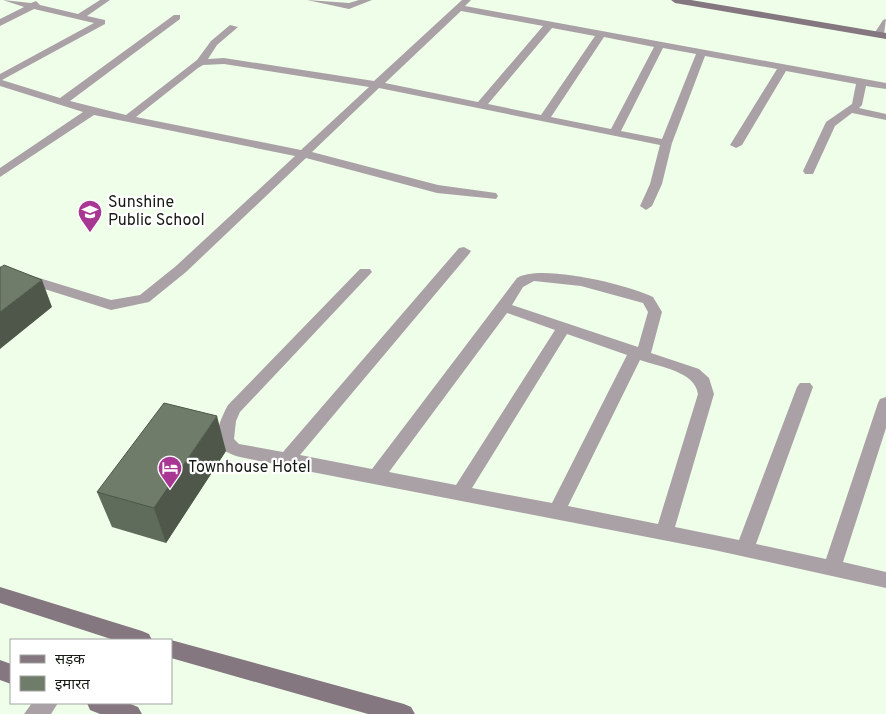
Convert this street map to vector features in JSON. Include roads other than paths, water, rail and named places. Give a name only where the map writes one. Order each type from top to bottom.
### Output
[{"type":"street","points":[[0,78],[102,22],[7,0]]},
{"type":"street","points":[[0,22],[44,0]]},
{"type":"street","points":[[80,16],[106,0]]},
{"type":"street","points":[[311,0],[349,6],[368,0]]},
{"type":"street","points":[[675,0],[884,29]]},
{"type":"street","points":[[726,0],[884,29]]},
{"type":"street","points":[[0,270],[111,305],[144,299],[181,269],[463,4],[549,25],[886,86]]},
{"type":"street","points":[[61,102],[177,17]]},
{"type":"street","points":[[480,106],[549,25]]},
{"type":"street","points":[[128,118],[201,62],[214,43],[233,27]]},
{"type":"street","points":[[544,119],[601,34]]},
{"type":"street","points":[[614,133],[660,45]]},
{"type":"street","points":[[646,206],[656,184],[666,143],[702,52]]},
{"type":"street","points":[[201,62],[224,61],[378,85],[666,143]]},
{"type":"street","points":[[736,145],[783,67]]},
{"type":"street","points":[[809,172],[830,124],[852,110],[859,101],[862,82]]},
{"type":"street","points":[[0,83],[92,111],[332,160],[437,188],[492,196]]},
{"type":"street","points":[[852,110],[886,118]]},
{"type":"street","points":[[0,173],[92,111]]},
{"type":"street","points":[[286,460],[464,251]]},
{"type":"street","points":[[365,272],[234,409],[228,421],[226,441],[234,449],[745,549],[886,580]]},
{"type":"street","points":[[376,478],[504,307],[521,281],[532,276],[553,277],[640,296],[648,300],[655,312],[639,354],[556,513]]},
{"type":"street","points":[[504,307],[694,373],[707,387],[664,533]]},
{"type":"street","points":[[459,494],[564,328]]},
{"type":"street","points":[[745,549],[804,387]]},
{"type":"street","points":[[832,568],[886,403]]},
{"type":"street","points":[[0,595],[139,639]]},
{"type":"street","points":[[172,649],[404,714]]},
{"type":"street","points":[[35,714],[47,704]]},
{"type":"street","points":[[100,704],[131,714]]},
{"type":"place","name":"Sunshine Public School","points":[[90,233]]},
{"type":"place","name":"Townhouse Hotel","points":[[170,489]]}]
